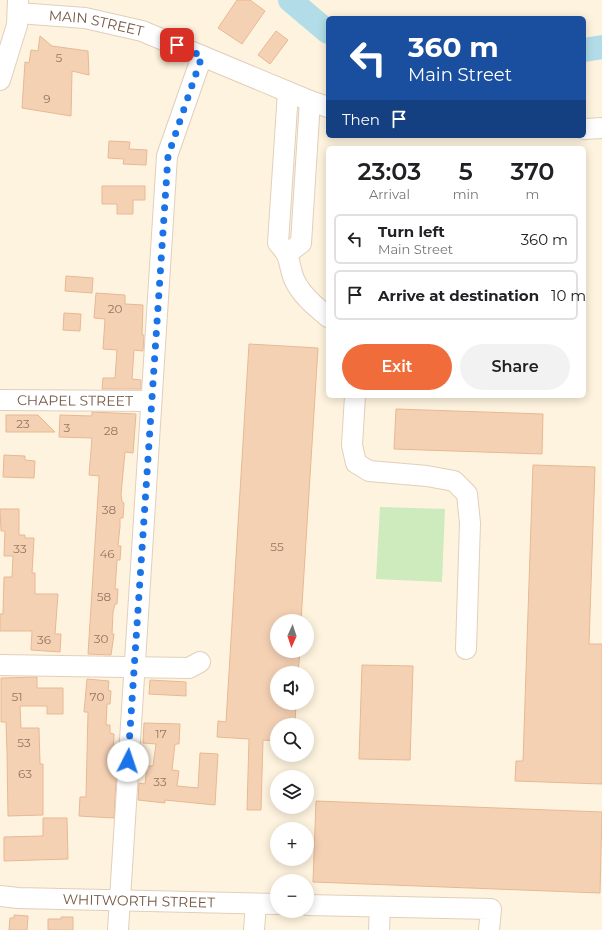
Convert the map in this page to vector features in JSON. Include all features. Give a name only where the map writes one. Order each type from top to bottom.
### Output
[{"type":"street","name":"MAIN STREET","points":[[18,6],[118,24],[142,31],[319,104]]},
{"type":"street","points":[[0,80],[14,36],[18,6]]},
{"type":"street","points":[[118,930],[150,401],[168,156],[202,56]]},
{"type":"street","points":[[288,92],[278,243],[288,253],[295,280],[308,300],[326,315]]},
{"type":"street","points":[[288,253],[301,243],[319,104]]},
{"type":"street","points":[[586,129],[602,128]]},
{"type":"street","points":[[355,398],[352,445],[356,463],[369,471],[427,476],[454,481],[467,494],[470,523],[466,649]]},
{"type":"street","name":"CHAPEL STREET","points":[[0,400],[150,401]]},
{"type":"street","points":[[0,665],[82,668],[135,666],[189,668],[200,662]]},
{"type":"street","name":"WHITWORTH STREET","points":[[0,896],[18,898],[270,904]]},
{"type":"street","points":[[254,930],[256,904]]},
{"type":"street","points":[[314,905],[491,909],[490,930]]},
{"type":"street","points":[[379,930],[380,907]]},
{"type":"green space","points":[[380,507],[445,509],[442,582],[376,579]]},
{"type":"building","points":[[237,0],[250,0],[265,11],[242,44],[218,28]]},
{"type":"building","points":[[276,31],[288,40],[270,64],[258,55]]},
{"type":"building","points":[[40,36],[52,46],[88,51],[89,75],[72,71],[71,116],[22,108],[25,62],[29,63],[31,50],[38,51]]},
{"type":"building","points":[[109,141],[130,142],[129,149],[147,150],[146,165],[123,164],[124,159],[108,158]]},
{"type":"building","points":[[102,186],[145,186],[145,200],[133,200],[133,214],[117,214],[117,204],[102,204]]},
{"type":"building","points":[[66,276],[93,278],[92,293],[65,291]]},
{"type":"building","points":[[96,293],[125,295],[125,304],[143,305],[143,351],[134,350],[132,379],[141,380],[141,389],[102,389],[103,378],[115,378],[117,350],[103,349],[105,319],[94,318]]},
{"type":"building","points":[[64,313],[81,314],[80,331],[63,330]]},
{"type":"building","points":[[249,344],[318,348],[301,614],[270,614],[270,658],[299,658],[299,666],[270,666],[270,710],[296,710],[295,718],[270,718],[270,740],[263,740],[261,810],[247,810],[249,739],[217,737],[218,721],[226,722]]},
{"type":"building","points":[[396,409],[543,414],[542,454],[394,449]]},
{"type":"building","points":[[92,412],[136,414],[133,453],[125,452],[121,494],[122,502],[124,503],[123,518],[120,518],[118,546],[121,546],[120,560],[117,560],[115,589],[118,589],[117,604],[115,604],[113,612],[112,634],[114,634],[111,655],[88,654],[99,480],[99,476],[89,475],[92,438],[59,437],[60,415],[92,416]]},
{"type":"building","points":[[6,415],[38,415],[55,432],[6,432]]},
{"type":"building","points":[[4,455],[25,456],[25,460],[35,461],[34,478],[3,477]]},
{"type":"building","points":[[533,465],[595,467],[589,644],[602,644],[602,784],[515,781],[516,761],[523,761]]},
{"type":"building","points":[[0,509],[19,509],[19,535],[25,535],[25,538],[34,538],[32,573],[35,573],[35,594],[58,594],[55,634],[61,634],[60,652],[31,650],[32,631],[0,631],[0,614],[3,614],[4,577],[12,577],[13,556],[4,556],[5,531],[1,531]]},
{"type":"building","points":[[362,665],[413,666],[410,760],[359,759]]},
{"type":"building","points":[[37,677],[37,688],[63,688],[63,714],[47,714],[47,706],[20,706],[21,728],[39,728],[40,764],[43,764],[43,815],[8,816],[6,722],[1,722],[1,678]]},
{"type":"building","points":[[87,679],[109,681],[108,690],[111,691],[110,704],[107,704],[106,725],[110,725],[110,733],[114,734],[113,763],[117,763],[114,818],[79,816],[80,797],[86,797],[88,712],[84,712]]},
{"type":"building","points":[[150,680],[186,682],[186,696],[149,694]]},
{"type":"building","points":[[144,723],[180,724],[179,744],[175,744],[172,770],[179,771],[177,786],[198,788],[200,753],[218,754],[215,805],[165,800],[165,803],[138,800],[139,783],[145,784],[147,766],[153,766],[156,744],[143,743]]},
{"type":"building","points":[[316,801],[602,812],[600,893],[314,882]]},
{"type":"building","points":[[43,818],[67,818],[68,859],[4,861],[4,837],[43,836]]},
{"type":"building","points":[[14,915],[28,916],[27,930],[9,930],[10,918],[14,918]]},
{"type":"building","points":[[61,917],[73,917],[73,930],[48,930],[48,919],[61,919]]},
{"type":"waterway","points":[[290,0],[326,30]]},
{"type":"waterway","points":[[586,50],[602,47]]},
{"type":"route","points":[[128,761],[138,630],[150,401],[168,156],[202,56],[177,45]]}]
